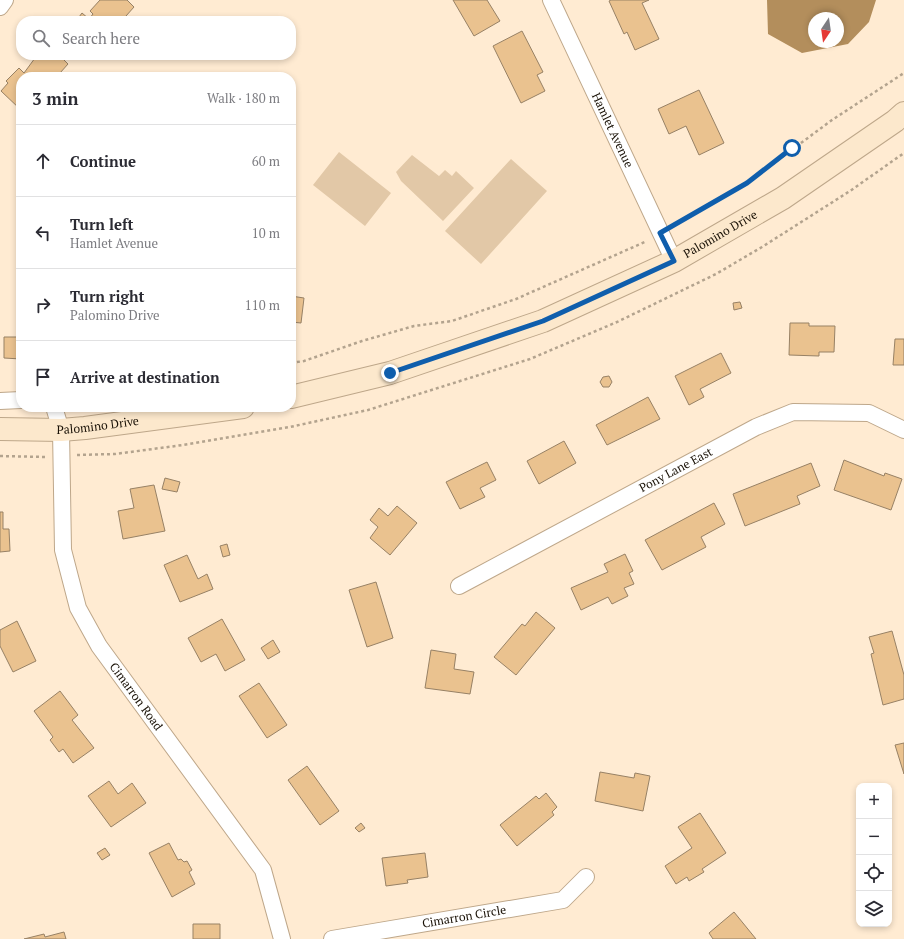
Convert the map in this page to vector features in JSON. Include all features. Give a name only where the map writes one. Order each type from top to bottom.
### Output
[{"type":"street","points":[[0,7],[5,0]]},
{"type":"street","name":"Hamlet Avenue","points":[[551,0],[674,261]]},
{"type":"street","name":"Palomino Drive","points":[[296,396],[390,373],[543,321],[674,261],[783,198],[904,113]]},
{"type":"street","points":[[0,400],[16,400]]},
{"type":"street","name":"Cimarron Road","points":[[56,412],[61,430],[63,550],[78,608],[99,646],[264,870],[282,939]]},
{"type":"street","name":"Palomino Drive","points":[[0,429],[61,430],[205,412]]},
{"type":"street","name":"Pony Lane East","points":[[459,586],[756,427],[793,412],[870,413],[904,430]]},
{"type":"street","name":"Cimarron Circle","points":[[332,939],[563,900],[586,877]]},
{"type":"path","points":[[296,362],[414,326],[452,321],[516,299],[648,241],[747,183],[821,128],[904,72]]},
{"type":"shaded area","points":[[767,0],[876,0],[869,22],[848,44],[844,45],[844,12],[808,12],[808,48],[828,48],[802,53],[768,34]]},
{"type":"shaded area","points":[[339,152],[391,193],[365,226],[313,185]]},
{"type":"shaded area","points":[[412,155],[439,176],[445,170],[452,176],[456,171],[474,188],[443,221],[401,181],[396,172]]},
{"type":"shaded area","points":[[511,159],[547,191],[481,264],[445,231]]},
{"type":"building","points":[[100,0],[127,0],[134,7],[126,16],[91,16],[93,14],[90,11]]},
{"type":"building","points":[[453,0],[487,0],[500,21],[474,36]]},
{"type":"building","points":[[649,0],[642,3],[659,39],[635,50],[627,32],[624,34],[609,1]]},
{"type":"building","points":[[522,31],[543,72],[537,75],[545,91],[521,103],[493,46]]},
{"type":"building","points":[[34,60],[64,60],[68,64],[61,72],[25,72]]},
{"type":"building","points":[[19,68],[23,72],[16,72],[16,105],[1,91],[8,83],[6,81]]},
{"type":"building","points":[[699,90],[724,143],[699,155],[686,126],[669,134],[658,109]]},
{"type":"building","points":[[296,297],[304,298],[301,323],[296,322]]},
{"type":"building","points":[[740,302],[742,308],[734,310],[733,303]]},
{"type":"building","points":[[790,323],[809,323],[809,326],[835,326],[834,352],[819,352],[819,356],[789,355]]},
{"type":"building","points":[[4,337],[16,337],[16,359],[4,358]]},
{"type":"building","points":[[895,339],[904,339],[904,365],[893,365]]},
{"type":"building","points":[[721,353],[731,373],[700,389],[704,397],[689,405],[675,376]]},
{"type":"building","points":[[609,376],[612,382],[609,387],[603,387],[600,382],[603,377]]},
{"type":"building","points":[[648,397],[660,419],[607,445],[596,425]]},
{"type":"building","points":[[564,441],[576,463],[539,484],[527,461]]},
{"type":"building","points":[[844,460],[884,476],[885,473],[902,479],[891,510],[834,490]]},
{"type":"building","points":[[487,462],[496,480],[480,488],[485,497],[460,509],[446,482]]},
{"type":"building","points":[[811,463],[820,486],[797,496],[800,504],[745,526],[733,494]]},
{"type":"building","points":[[165,478],[180,482],[177,492],[162,489]]},
{"type":"building","points":[[154,485],[165,531],[123,539],[118,511],[134,508],[130,489]]},
{"type":"building","points":[[714,503],[725,524],[701,537],[706,547],[662,570],[645,540]]},
{"type":"building","points":[[397,506],[417,523],[390,555],[370,538],[378,527],[370,520],[379,508],[388,516]]},
{"type":"building","points":[[0,512],[3,512],[3,529],[9,529],[10,551],[0,552]]},
{"type":"building","points":[[227,544],[230,555],[223,557],[220,546]]},
{"type":"building","points":[[625,554],[633,571],[629,573],[634,584],[624,588],[628,596],[612,604],[608,597],[581,610],[571,588],[608,572],[604,564]]},
{"type":"building","points":[[187,555],[198,579],[207,574],[213,589],[180,602],[164,565]]},
{"type":"building","points":[[376,582],[393,638],[367,647],[349,590]]},
{"type":"building","points":[[536,612],[555,628],[516,675],[494,657],[522,624],[525,626]]},
{"type":"building","points":[[222,619],[245,660],[225,671],[216,654],[201,662],[188,638]]},
{"type":"building","points":[[17,621],[36,661],[13,672],[0,646],[0,630]]},
{"type":"building","points":[[892,631],[904,675],[904,699],[883,705],[871,654],[874,653],[869,637]]},
{"type":"building","points":[[273,640],[280,652],[268,659],[261,648]]},
{"type":"building","points":[[431,650],[456,654],[454,669],[474,672],[470,694],[425,688]]},
{"type":"building","points":[[259,683],[287,725],[267,738],[239,696]]},
{"type":"building","points":[[60,691],[78,715],[72,720],[94,748],[73,763],[63,749],[59,752],[50,740],[53,737],[34,711]]},
{"type":"building","points":[[904,743],[904,774],[895,745]]},
{"type":"building","points":[[307,766],[339,811],[320,825],[288,780]]},
{"type":"building","points":[[600,772],[634,778],[635,773],[650,776],[643,811],[595,801]]},
{"type":"building","points":[[109,781],[118,794],[132,783],[146,803],[111,827],[88,796]]},
{"type":"building","points":[[546,793],[557,807],[552,812],[554,815],[517,846],[500,825],[536,796],[539,799]]},
{"type":"building","points":[[700,813],[726,853],[702,869],[704,872],[689,881],[687,877],[676,884],[665,866],[692,848],[678,827]]},
{"type":"building","points":[[361,823],[365,828],[359,832],[355,828]]},
{"type":"building","points":[[169,843],[178,860],[181,859],[184,862],[187,861],[192,870],[189,872],[195,884],[172,897],[149,853]]},
{"type":"building","points":[[105,848],[110,855],[102,860],[97,853]]},
{"type":"building","points":[[425,853],[428,877],[407,880],[408,883],[386,886],[382,858]]},
{"type":"building","points":[[734,912],[756,939],[713,939],[709,933]]},
{"type":"building","points":[[193,924],[220,924],[220,939],[193,939]]},
{"type":"building","points":[[64,932],[66,939],[24,939],[44,934],[45,937]]},
{"type":"route","points":[[390,373],[543,321],[674,261],[660,233],[747,183],[792,148]]}]
